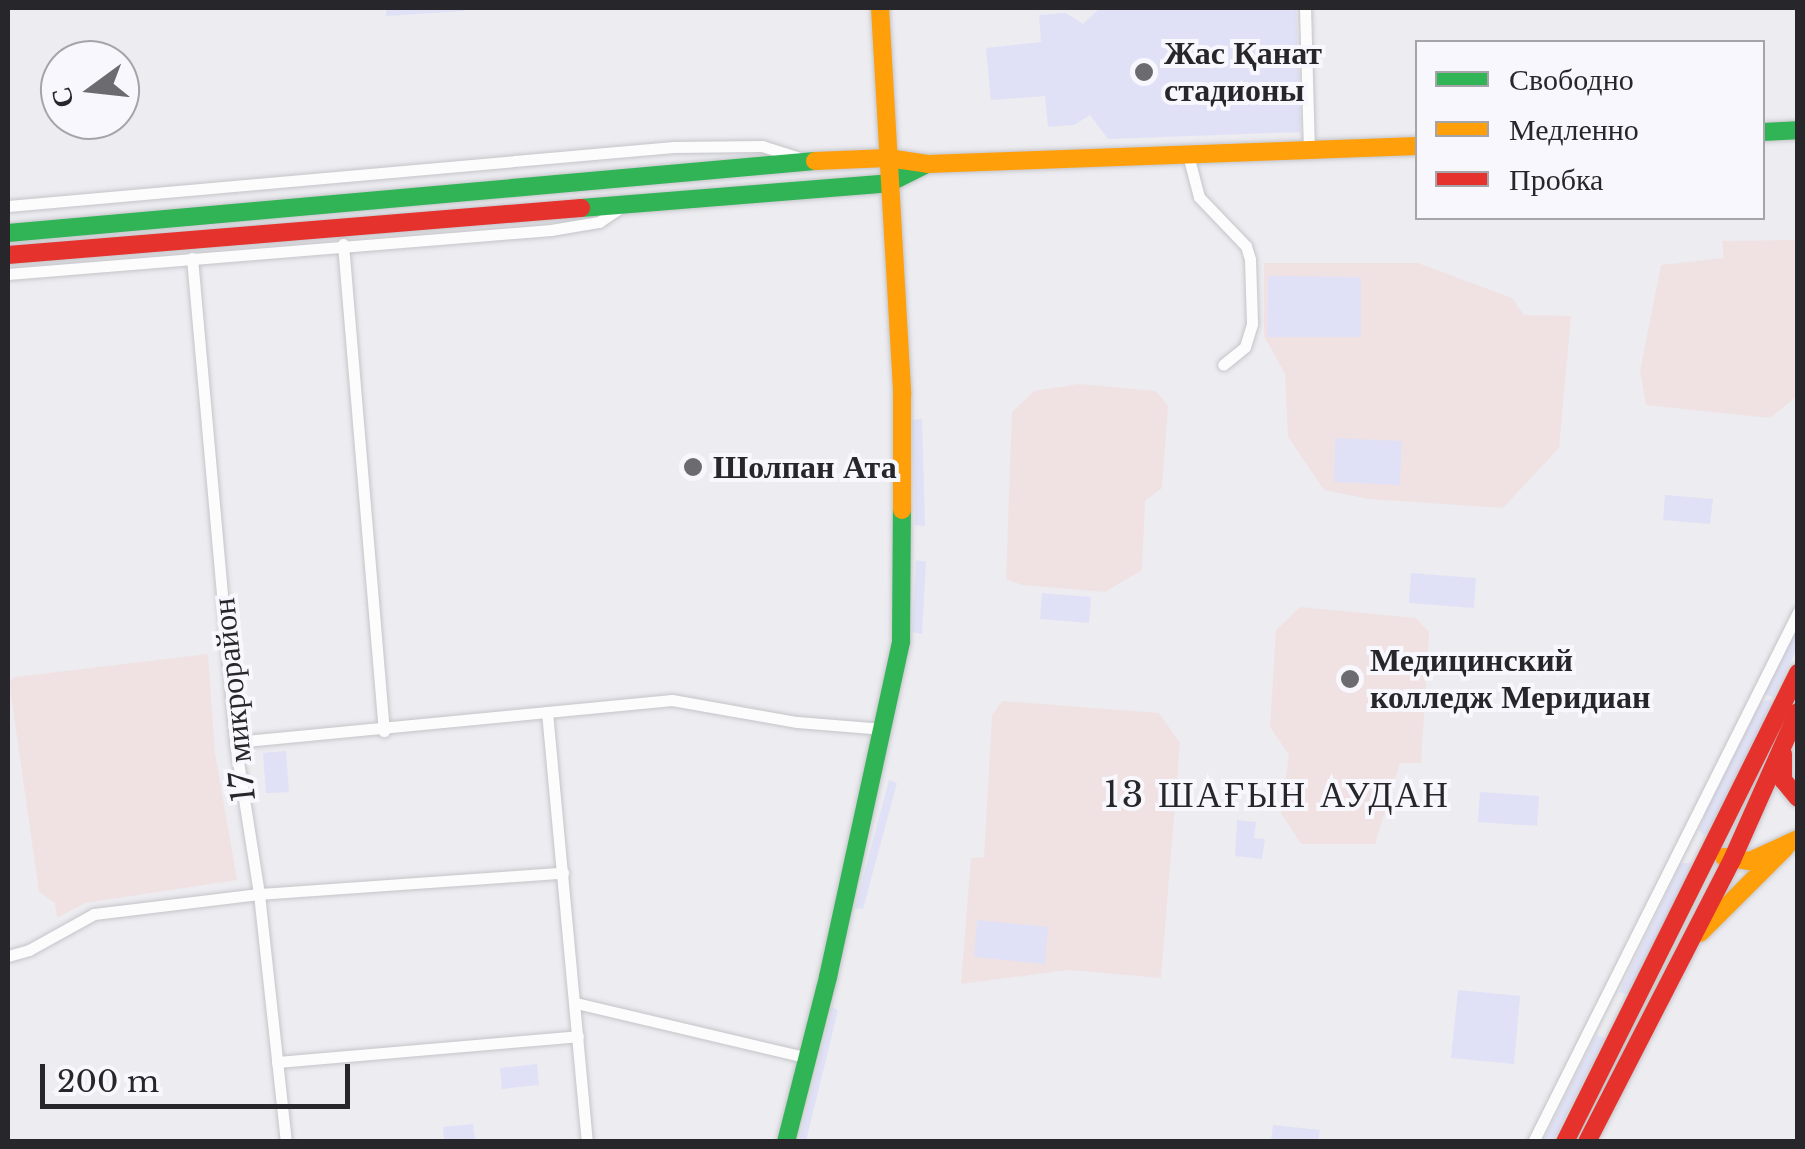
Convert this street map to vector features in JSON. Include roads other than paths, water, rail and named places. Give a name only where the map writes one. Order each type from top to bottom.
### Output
[{"type":"main road","points":[[786,1142],[884,729],[900,641],[904,514],[880,8]]},
{"type":"main road","points":[[1765,132],[1798,130]]},
{"type":"main road","points":[[8,232],[812,161],[888,158],[928,164],[1415,146]]},
{"type":"main road","points":[[8,255],[888,183],[928,164]]},
{"type":"main road","points":[[115,224],[118,246]]},
{"type":"main road","points":[[1566,1142],[1798,673]]},
{"type":"main road","points":[[1587,1142],[1732,860],[1798,712]]},
{"type":"main road","points":[[1784,740],[1783,780],[1798,798]]},
{"type":"main road","points":[[1709,851],[1732,860],[1750,861],[1791,843]]},
{"type":"main road","points":[[1680,955],[1791,843]]},
{"type":"street","points":[[1305,8],[1310,150]]},
{"type":"street","points":[[8,206],[674,147],[762,146],[812,161]]},
{"type":"street","points":[[1188,155],[1199,198],[1246,246],[1250,259],[1252,324],[1245,347],[1223,365]]},
{"type":"street","points":[[8,274],[550,230],[598,222],[627,203]]},
{"type":"street","points":[[343,244],[384,731]]},
{"type":"street","name":"17 микрорайон","points":[[192,258],[235,742],[259,894],[286,1142]]},
{"type":"street","points":[[1533,1142],[1798,612]]},
{"type":"street","points":[[235,742],[384,731],[672,700],[797,722],[884,729]]},
{"type":"street","points":[[547,712],[587,1142]]},
{"type":"street","points":[[8,956],[29,950],[94,914],[259,894],[562,873]]},
{"type":"street","points":[[576,1004],[808,1058]]},
{"type":"street","points":[[277,1062],[578,1036]]},
{"type":"place","name":"Жас Қанат стадионы","points":[[1144,72]]},
{"type":"place","name":"Шолпан Ата","points":[[693,467]]},
{"type":"place","name":"Медицинский колледж Меридиан","points":[[1350,679]]},
{"type":"district","name":"13 ШАҒЫН АУДАН","points":[[1277,795]]}]
